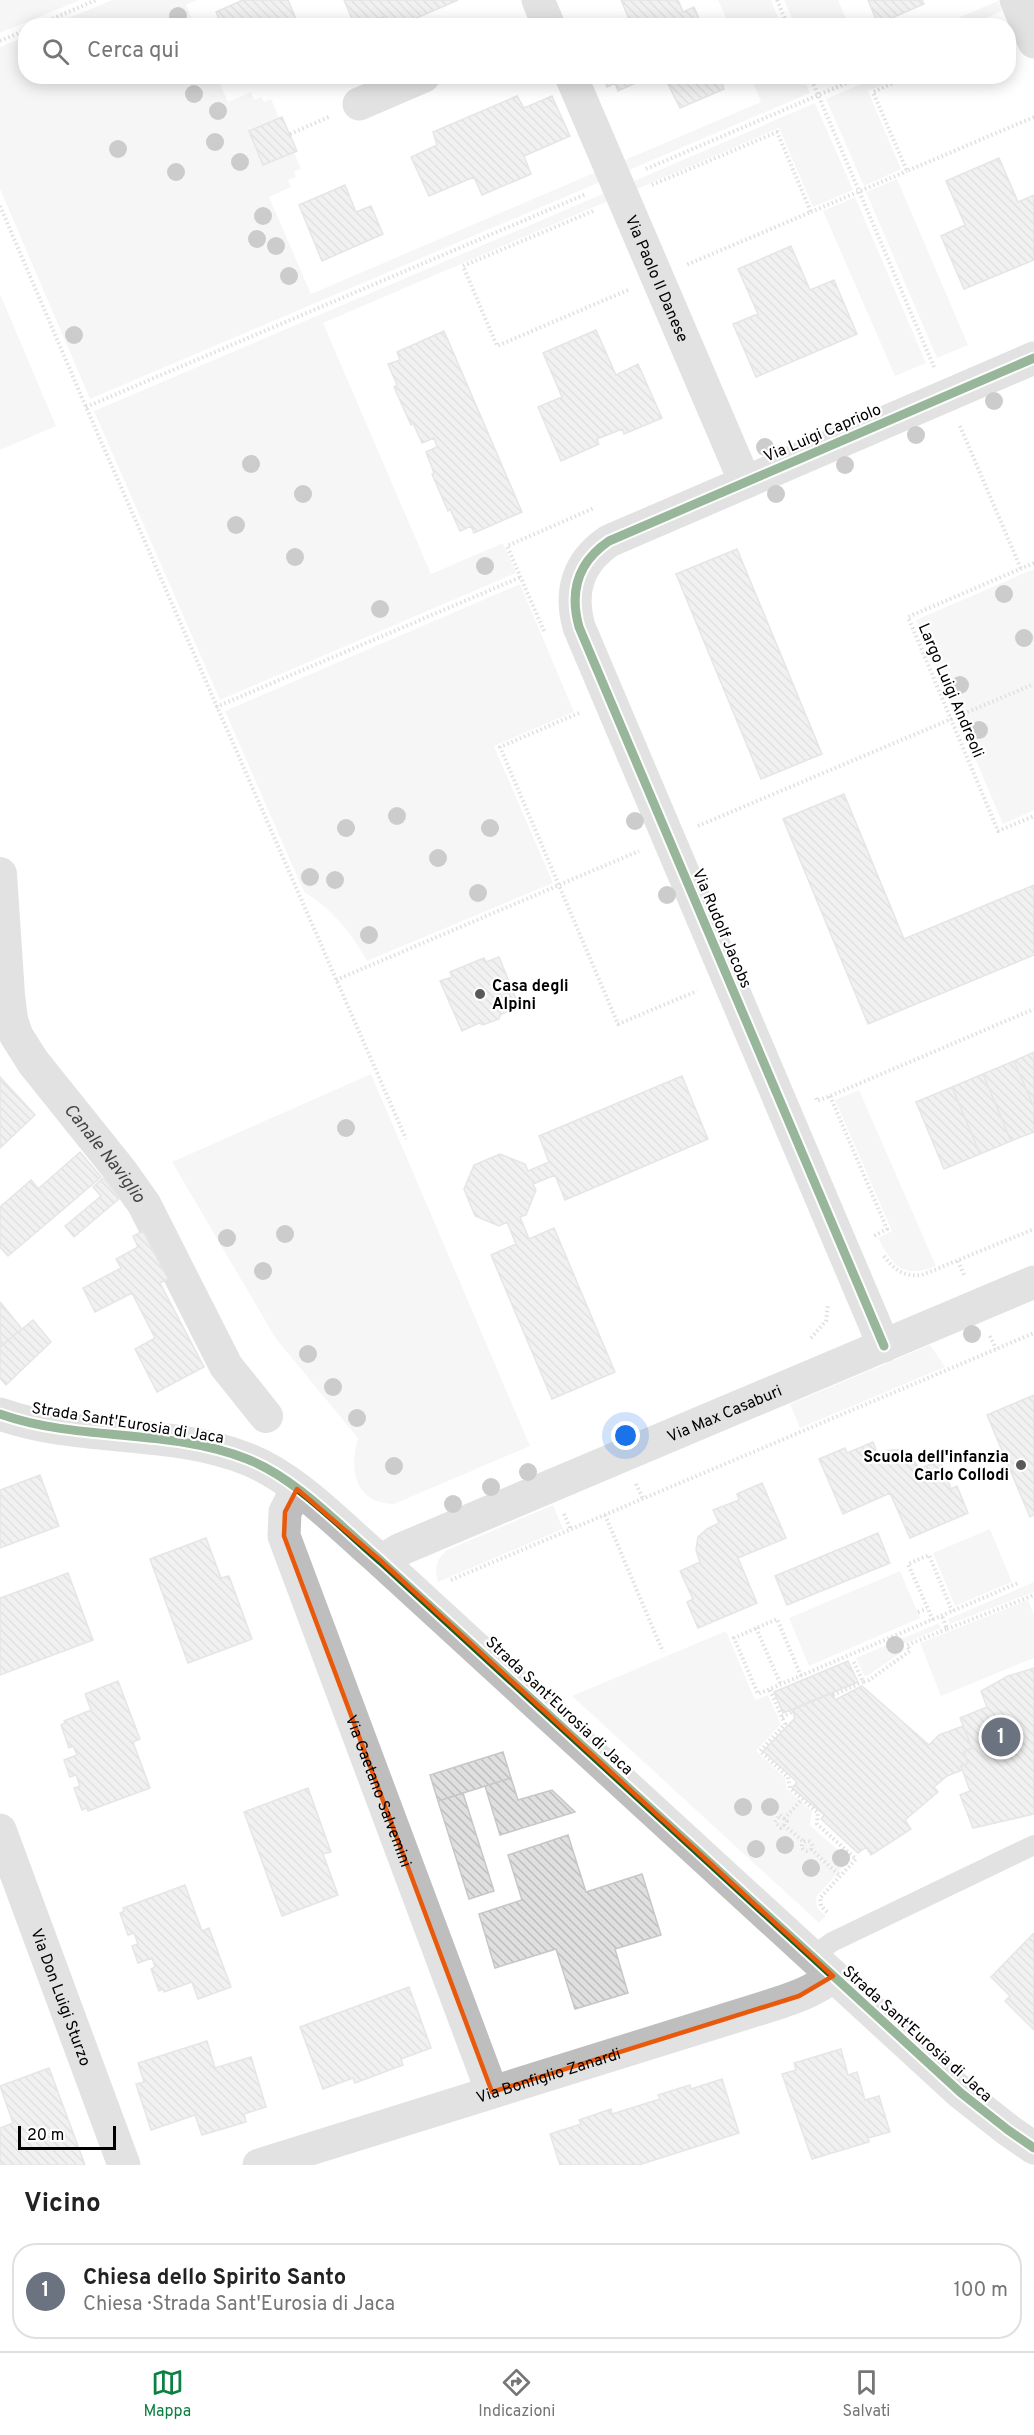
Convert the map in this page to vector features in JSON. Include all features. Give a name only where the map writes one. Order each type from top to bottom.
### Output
[{"type":"street","points":[[1016,0],[1034,42]]},
{"type":"street","points":[[359,104],[405,84]]},
{"type":"street","name":"Via Paolo Il Danese","points":[[574,84],[745,482]]},
{"type":"street","name":"Via Luigi Capriolo","points":[[622,534],[1034,358]]},
{"type":"street","name":"Via Rudolf Jacobs","points":[[622,534],[597,549],[579,573],[574,600],[579,627],[884,1346]]},
{"type":"street","name":"Via Max Casaburi","points":[[381,1561],[399,1550],[1034,1282]]},
{"type":"street","name":"Strada Sant'Eurosia di Jaca","points":[[0,1414],[44,1425],[177,1443],[236,1455],[261,1465],[297,1489],[381,1561],[826,1958],[969,2100],[1034,2148]]},
{"type":"street","name":"Via Gaetano Salvemini","points":[[297,1489],[285,1512],[284,1536],[492,2092]]},
{"type":"street","name":"Via Don Luigi Sturzo","points":[[0,1830],[124,2165]]},
{"type":"street","name":"Via Bonfiglio Zanardi","points":[[259,2165],[772,2006],[822,1984],[826,1958]]},
{"type":"lane","points":[[826,1958],[1034,1845]]},
{"type":"path","points":[[54,18],[96,0]]},
{"type":"path","points":[[777,0],[785,18]]},
{"type":"path","points":[[0,40],[18,33]]},
{"type":"path","points":[[813,84],[1021,569]]},
{"type":"path","points":[[86,407],[845,84]]},
{"type":"path","points":[[890,84],[873,92],[907,171]]},
{"type":"path","points":[[290,134],[359,104]]},
{"type":"path","points":[[811,212],[1034,117]]},
{"type":"path","points":[[0,206],[405,1139]]},
{"type":"path","points":[[960,427],[971,423]]},
{"type":"path","points":[[216,707],[521,577]]},
{"type":"path","points":[[579,713],[500,747],[504,758],[618,1024],[697,991]]},
{"type":"path","points":[[696,815],[705,836]]},
{"type":"path","points":[[811,1087],[817,1101],[1034,1009]]},
{"type":"path","points":[[830,1096],[887,1229],[873,1235],[877,1244]]},
{"type":"path","points":[[882,1252],[900,1272],[911,1276],[922,1275],[1034,1229]]},
{"type":"path","points":[[442,1584],[1034,1333]]},
{"type":"path","points":[[605,1515],[663,1652]]},
{"type":"path","points":[[933,1620],[908,1564],[929,1555],[952,1611]]},
{"type":"path","points":[[801,1676],[777,1619],[734,1638],[758,1694],[770,1690],[1018,1583]]},
{"type":"path","points":[[833,1695],[869,1680],[910,1651],[907,1645],[1034,1595]]},
{"type":"path","points":[[918,1612],[927,1609]]},
{"type":"path","points":[[942,1616],[947,1629]]},
{"type":"path","points":[[756,1628],[781,1685]]},
{"type":"path","points":[[854,1662],[863,1682]]},
{"type":"path","points":[[770,1690],[785,1724],[760,1750],[788,1777],[790,1788],[818,1813],[817,1824],[856,1859],[820,1898],[821,1906],[831,1916],[818,1929],[826,1958]]},
{"type":"path","points":[[782,1717],[792,1712]]},
{"type":"path","points":[[784,1818],[802,1799]]},
{"type":"path","points":[[780,1815],[784,1818],[787,1821],[781,1828],[775,1822],[780,1815]]},
{"type":"path","points":[[784,1825],[804,1842],[810,1841],[812,1849],[840,1876]]},
{"type":"highlighted area","points":[[297,1489],[381,1561],[833,1976],[799,1996],[492,2092],[284,1536],[285,1512]]},
{"type":"shaded area","points":[[0,0],[80,0],[36,18],[18,18],[18,26],[0,33]]},
{"type":"shaded area","points":[[112,0],[197,0],[186,5],[192,18],[69,18]]},
{"type":"shaded area","points":[[718,0],[771,0],[778,18],[726,18]]},
{"type":"shaded area","points":[[784,0],[838,0],[846,18],[792,18]]},
{"type":"shaded area","points":[[998,1],[1002,11],[986,18],[958,18]]},
{"type":"shaded area","points":[[18,40],[18,84],[220,84],[228,102],[251,92],[254,100],[261,97],[264,102],[271,99],[279,118],[249,132],[263,165],[294,152],[301,169],[294,172],[296,177],[288,180],[291,187],[269,197],[311,294],[596,172],[600,182],[90,399],[0,189],[0,47]]},
{"type":"shaded area","points":[[754,84],[806,84],[810,93],[629,170],[625,160],[761,102]]},
{"type":"shaded area","points":[[861,84],[884,84],[868,91],[901,169],[864,186],[826,99]]},
{"type":"shaded area","points":[[815,103],[853,190],[813,207],[779,128],[637,189],[634,181]]},
{"type":"shaded area","points":[[897,179],[968,345],[937,358],[866,192]]},
{"type":"shaded area","points":[[605,193],[608,201],[323,323],[431,574],[503,543],[516,573],[220,700],[94,411]]},
{"type":"shaded area","points":[[855,197],[926,363],[895,376],[823,211]]},
{"type":"shaded area","points":[[0,294],[56,426],[0,450]]},
{"type":"shaded area","points":[[1034,569],[1034,810],[1003,824],[916,620]]},
{"type":"shaded area","points":[[520,584],[574,712],[494,746],[553,883],[367,961],[340,922],[304,892],[225,711]]},
{"type":"shaded area","points":[[371,1074],[530,1446],[394,1504],[370,1498],[363,1491],[355,1473],[355,1450],[358,1438],[276,1339],[172,1162]]},
{"type":"shaded area","points":[[859,1090],[936,1266],[915,1271],[900,1267],[888,1256],[878,1238],[892,1231],[835,1100]]},
{"type":"shaded area","points":[[930,1345],[945,1367],[800,1428],[790,1404]]},
{"type":"shaded area","points":[[553,1505],[563,1529],[438,1582],[437,1564],[447,1550]]},
{"type":"shaded area","points":[[990,1529],[1012,1582],[955,1606],[933,1553]]},
{"type":"shaded area","points":[[900,1571],[920,1618],[809,1666],[789,1618]]},
{"type":"shaded area","points":[[1034,1582],[1034,1592],[950,1624],[948,1619]]},
{"type":"shaded area","points":[[1028,1600],[1034,1615],[1034,1658],[941,1696],[920,1643]]},
{"type":"shaded area","points":[[939,1623],[941,1628],[903,1644],[905,1650],[867,1676],[864,1675],[856,1658]]},
{"type":"shaded area","points":[[726,1631],[755,1700],[768,1695],[781,1724],[756,1751],[785,1778],[787,1789],[812,1811],[810,1825],[849,1860],[816,1897],[817,1908],[826,1916],[819,1923],[572,1696]]},
{"type":"building","points":[[243,0],[288,0],[296,18],[219,18],[216,12]]},
{"type":"building","points":[[344,0],[458,0],[416,18],[352,18]]},
{"type":"building","points":[[621,0],[678,0],[683,12],[694,7],[699,18],[629,18]]},
{"type":"building","points":[[868,0],[922,0],[924,4],[892,18],[876,18]]},
{"type":"building","points":[[615,84],[633,84],[618,91]]},
{"type":"building","points":[[668,84],[722,84],[724,89],[680,108]]},
{"type":"building","points":[[517,96],[524,108],[552,96],[570,136],[524,156],[531,174],[482,195],[474,177],[429,196],[411,157],[437,145],[433,132]]},
{"type":"building","points":[[282,117],[297,151],[263,165],[249,131]]},
{"type":"building","points":[[999,158],[1018,202],[1034,195],[1034,260],[964,289],[941,236],[965,225],[946,181]]},
{"type":"building","points":[[345,185],[356,212],[371,206],[383,234],[322,261],[299,205]]},
{"type":"building","points":[[791,246],[810,290],[834,280],[857,334],[756,377],[733,324],[758,314],[738,269]]},
{"type":"building","points":[[596,330],[616,375],[638,364],[662,418],[624,434],[622,429],[597,439],[599,444],[561,461],[538,407],[562,397],[543,353]]},
{"type":"building","points":[[444,331],[522,512],[474,533],[471,526],[460,531],[450,509],[448,511],[432,474],[434,473],[426,452],[437,447],[434,438],[422,443],[394,387],[397,385],[388,364],[400,360],[397,352]]},
{"type":"building","points":[[737,549],[822,754],[761,779],[676,574]]},
{"type":"building","points":[[844,794],[904,939],[1034,885],[1034,955],[868,1024],[783,819]]},
{"type":"building","name":"Casa degli Alpini","points":[[499,957],[519,1006],[500,1015],[499,1019],[483,1025],[479,1023],[462,1031],[440,981],[452,977],[450,972],[484,958],[486,962]]},
{"type":"building","points":[[1034,1052],[1034,1107],[1014,1061]]},
{"type":"building","points":[[1014,1061],[1034,1107],[1034,1132],[1011,1141],[983,1074]]},
{"type":"building","points":[[983,1074],[1011,1141],[980,1154],[952,1087]]},
{"type":"building","points":[[682,1076],[708,1139],[565,1200],[555,1175],[533,1184],[536,1190],[526,1215],[520,1217],[529,1239],[554,1228],[615,1372],[552,1399],[491,1255],[516,1244],[507,1222],[499,1226],[475,1216],[464,1189],[474,1165],[500,1154],[525,1164],[528,1171],[549,1162],[539,1136]]},
{"type":"building","points":[[0,1077],[35,1115],[0,1148]]},
{"type":"building","points":[[952,1087],[980,1154],[944,1169],[916,1102]]},
{"type":"building","points":[[80,1152],[101,1177],[59,1213],[38,1189]]},
{"type":"building","points":[[103,1178],[120,1198],[74,1237],[65,1226],[101,1196],[93,1187]]},
{"type":"building","points":[[31,1180],[59,1213],[8,1256],[0,1247],[0,1207]]},
{"type":"building","points":[[143,1231],[168,1279],[160,1283],[204,1367],[157,1392],[135,1349],[155,1338],[132,1293],[95,1312],[83,1288],[121,1268],[116,1259],[138,1247],[133,1236]]},
{"type":"building","points":[[0,1302],[22,1329],[0,1347]]},
{"type":"building","points":[[33,1320],[51,1342],[6,1385],[0,1378],[0,1347]]},
{"type":"building","name":"Scuola dell'infanzia Carlo Collodi","points":[[1034,1395],[1034,1515],[1030,1517],[987,1415]]},
{"type":"building","points":[[873,1442],[878,1455],[890,1450],[903,1450],[909,1453],[919,1469],[940,1460],[951,1489],[957,1486],[968,1513],[910,1538],[890,1493],[843,1514],[819,1459],[845,1448],[847,1453]]},
{"type":"building","points":[[40,1475],[59,1526],[0,1548],[0,1490]]},
{"type":"building","points":[[762,1483],[786,1538],[738,1558],[757,1603],[698,1628],[687,1602],[693,1599],[680,1571],[700,1562],[696,1550],[698,1537],[719,1523],[713,1510],[739,1500],[737,1494]]},
{"type":"building","points":[[878,1533],[890,1563],[787,1605],[775,1576]]},
{"type":"building","points":[[206,1538],[221,1578],[229,1576],[252,1639],[188,1663],[150,1559]]},
{"type":"building","points":[[68,1573],[93,1640],[0,1675],[0,1598]]},
{"type":"building","points":[[848,1661],[858,1682],[783,1713],[774,1692]]},
{"type":"building","points":[[1034,1668],[1034,1814],[973,1828],[960,1795],[970,1791],[961,1766],[968,1763],[964,1752],[972,1748],[960,1718],[987,1707],[981,1691],[1008,1676]]},
{"type":"building","points":[[118,1681],[140,1739],[133,1742],[150,1788],[88,1811],[87,1808],[82,1810],[74,1788],[80,1786],[76,1775],[70,1777],[64,1760],[77,1755],[73,1746],[69,1748],[61,1725],[65,1723],[64,1721],[91,1710],[85,1694]]},
{"type":"building","points":[[862,1686],[929,1745],[939,1735],[963,1726],[972,1748],[964,1752],[968,1763],[961,1766],[962,1770],[947,1776],[934,1787],[938,1792],[905,1820],[911,1829],[871,1855],[866,1847],[858,1853],[821,1819],[824,1815],[792,1788],[797,1782],[763,1751],[795,1718],[792,1710],[832,1693],[835,1700]]},
{"type":"building","points":[[503,1752],[511,1778],[438,1801],[430,1775]]},
{"type":"building","points":[[511,1778],[518,1800],[552,1790],[575,1812],[500,1835],[485,1786]]},
{"type":"building","points":[[308,1788],[331,1852],[323,1854],[338,1895],[282,1916],[244,1812]]},
{"type":"building","points":[[463,1793],[494,1891],[469,1899],[438,1801]]},
{"type":"building","points":[[568,1835],[586,1892],[642,1874],[661,1935],[615,1949],[628,1993],[575,2009],[556,1949],[495,1968],[479,1914],[522,1900],[508,1855]]},
{"type":"building","points":[[185,1885],[202,1931],[209,1928],[231,1987],[198,1999],[192,1982],[164,1992],[163,1989],[159,1991],[151,1969],[155,1967],[152,1958],[138,1963],[132,1946],[138,1944],[134,1933],[128,1935],[120,1913],[124,1911],[123,1908]]},
{"type":"building","points":[[1034,1933],[1034,2030],[1005,2001],[1010,1996],[991,1977]]},
{"type":"building","points":[[409,1987],[431,2048],[401,2059],[403,2065],[355,2083],[353,2078],[323,2089],[300,2027]]},
{"type":"building","points":[[207,2041],[215,2068],[251,2057],[266,2107],[244,2114],[246,2122],[202,2135],[195,2115],[151,2130],[136,2084],[144,2082],[138,2063]]},
{"type":"building","points":[[841,2049],[848,2075],[857,2072],[865,2100],[879,2096],[890,2132],[868,2138],[869,2142],[812,2159],[782,2074],[796,2070],[794,2063]]},
{"type":"building","points":[[49,2068],[85,2165],[0,2165],[0,2128],[13,2123],[0,2086]]},
{"type":"building","points":[[722,2079],[739,2133],[639,2165],[560,2165],[550,2134],[581,2124],[579,2120],[611,2109],[612,2114],[660,2099],[658,2095],[690,2085],[691,2089]]},
{"type":"waterway","name":"Canale Naviglio","points":[[0,874],[8,995],[16,1035],[33,1062],[144,1204],[226,1366],[266,1416]]},
{"type":"cycle path","points":[[884,1346],[579,627],[576,614],[576,590],[583,568],[598,549],[609,541],[1034,358]]},
{"type":"cycle path","points":[[0,1414],[30,1423],[187,1443],[217,1449],[247,1459],[283,1478],[317,1504],[381,1561],[961,2093],[1034,2148]]},
{"type":"place","name":"Casa degli Alpini","points":[[480,994]]},
{"type":"place","name":"Scuola dell'infanzia Carlo Collodi","points":[[1021,1465]]},
{"type":"place","name":"Chiesa dello Spirito Santo","points":[[1001,1737]]}]
